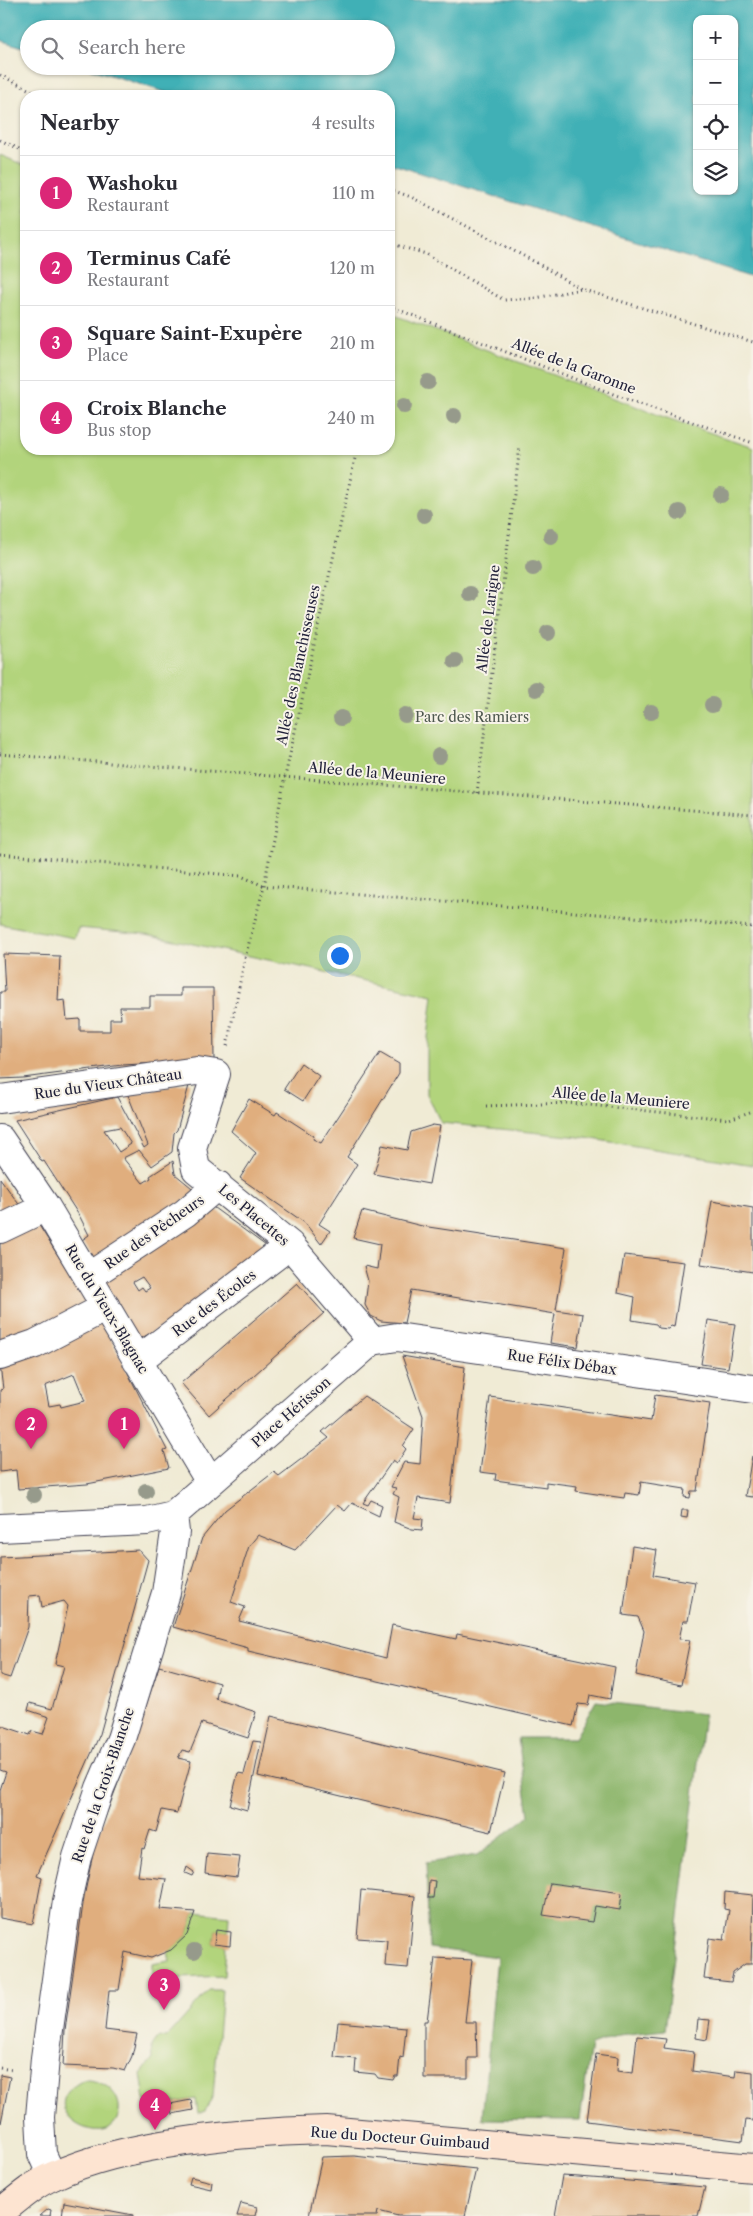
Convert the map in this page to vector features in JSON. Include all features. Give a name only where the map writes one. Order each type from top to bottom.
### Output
[{"type":"main road","name":"Rue du Docteur Guimbaud","points":[[0,2213],[52,2176],[114,2155],[247,2134],[326,2130],[753,2168]]},
{"type":"street","name":"Rue du Vieux Château","points":[[0,1099],[197,1071],[216,1074]]},
{"type":"street","name":"Les Placettes","points":[[216,1074],[192,1148],[196,1169],[290,1245],[372,1341]]},
{"type":"street","name":"Rue du Vieux-Blagnac","points":[[0,1139],[46,1207],[210,1482]]},
{"type":"street","name":"Rue des Pêcheurs","points":[[88,1277],[185,1213],[218,1185]]},
{"type":"street","points":[[0,1228],[46,1207]]},
{"type":"street","name":"Rue des Écoles","points":[[137,1361],[290,1245]]},
{"type":"street","points":[[0,1356],[35,1344],[106,1306]]},
{"type":"street","name":"Rue Félix Débax","points":[[372,1341],[397,1337],[753,1390]]},
{"type":"street","name":"Place Hérisson","points":[[173,1515],[372,1341]]},
{"type":"street","points":[[0,1528],[147,1521],[173,1515]]},
{"type":"street","name":"Rue de la Croix-Blanche","points":[[52,2176],[42,2154],[40,2117],[45,2058],[67,1901],[80,1848],[100,1788],[121,1739],[166,1593],[175,1532],[173,1515]]},
{"type":"path","points":[[0,75],[30,90]]},
{"type":"path","points":[[0,140],[20,149]]},
{"type":"path","points":[[395,191],[411,197],[537,263],[581,289],[753,342]]},
{"type":"path","points":[[395,246],[426,254],[504,300],[536,298],[581,289]]},
{"type":"path","name":"Allée de la Garonne","points":[[395,308],[626,399],[753,443]]},
{"type":"path","name":"Allée de Larigne","points":[[477,794],[520,446]]},
{"type":"path","name":"Allée des Blanchisseuses","points":[[229,1038],[245,958],[264,886],[285,777],[357,455]]},
{"type":"path","name":"Allée de la Meuniere","points":[[0,754],[753,815]]},
{"type":"path","points":[[0,854],[241,876],[264,886],[753,927]]},
{"type":"path","name":"Allée de la Meuniere","points":[[486,1106],[568,1103],[730,1119],[753,1111]]},
{"type":"green space","name":"Parc des Ramiers","points":[[0,155],[20,163],[20,455],[395,455],[395,315],[664,417],[753,447],[753,1165],[580,1137],[441,1123],[427,1094],[427,1046],[433,995],[146,934],[78,928],[75,938],[0,924]]},
{"type":"green space","points":[[596,1701],[704,1714],[665,2030],[619,2035],[591,2045],[580,2120],[482,2119],[497,1957],[429,1948],[426,1863],[477,1855],[529,1816],[518,1738],[575,1738]]},
{"type":"green space","points":[[195,1912],[229,1916],[228,1932],[216,1930],[214,1944],[226,1945],[224,1976],[181,1978],[155,1986],[152,1976],[152,1964],[170,1961],[168,1952],[187,1935]]},
{"type":"green space","points":[[209,1990],[222,1990],[213,2096],[205,2111],[198,2113],[196,2099],[146,2107],[141,2074],[153,2059],[152,2046],[157,2039],[168,2036]]},
{"type":"green space","points":[[84,2080],[92,2080],[106,2086],[116,2097],[119,2103],[119,2111],[117,2119],[109,2128],[98,2130],[85,2128],[74,2122],[66,2113],[63,2102],[69,2091]]},
{"type":"water","points":[[0,0],[753,0],[753,278],[395,165],[395,90],[158,90],[110,75],[395,75],[395,20],[20,20],[20,46],[0,40]]},
{"type":"building","points":[[3,954],[60,956],[58,1001],[65,1000],[67,1020],[80,1019],[80,1031],[110,1031],[110,1019],[121,1019],[120,1007],[150,1007],[150,996],[181,996],[181,988],[213,988],[214,1060],[122,1065],[23,1078],[0,1079],[0,992],[5,992]]},
{"type":"building","points":[[380,1053],[399,1064],[399,1073],[347,1157],[357,1164],[319,1224],[330,1231],[321,1244],[305,1223],[240,1178],[256,1153],[231,1131],[249,1099],[275,1115],[277,1112],[314,1136],[313,1139],[321,1143]]},
{"type":"building","points":[[301,1063],[319,1076],[303,1101],[284,1089]]},
{"type":"building","points":[[190,1082],[177,1130],[174,1133],[172,1152],[152,1166],[139,1150],[123,1158],[143,1183],[151,1178],[150,1176],[173,1161],[175,1174],[197,1192],[96,1263],[82,1240],[89,1235],[80,1217],[15,1120],[117,1097],[144,1148],[148,1145],[128,1095]],"holes":[[[120,1127],[131,1144],[119,1152],[104,1130]]]},
{"type":"building","points":[[433,1125],[440,1126],[429,1184],[374,1174],[382,1145],[407,1150],[411,1132]]},
{"type":"building","points":[[0,1178],[23,1210],[0,1221]]},
{"type":"building","points":[[712,1201],[753,1208],[753,1272],[701,1264]]},
{"type":"building","points":[[210,1205],[273,1251],[176,1319],[138,1340],[102,1280]],"holes":[[[142,1277],[150,1288],[145,1291],[142,1287],[138,1290],[133,1282]]]},
{"type":"building","points":[[362,1211],[422,1226],[566,1248],[556,1310],[583,1314],[578,1347],[550,1343],[555,1314],[411,1290],[404,1323],[381,1321],[371,1316],[365,1305],[368,1281],[364,1266],[377,1269],[380,1244],[353,1238]]},
{"type":"building","points":[[35,1219],[91,1308],[0,1347],[0,1236]]},
{"type":"building","points":[[624,1255],[684,1262],[674,1327],[671,1326],[668,1329],[659,1328],[656,1324],[632,1320],[635,1297],[618,1293]]},
{"type":"building","points":[[297,1283],[324,1313],[209,1415],[181,1383]]},
{"type":"building","points":[[101,1320],[167,1450],[164,1451],[169,1468],[87,1484],[18,1489],[16,1470],[0,1472],[0,1390],[3,1389],[0,1366]],"holes":[[[74,1374],[85,1401],[61,1407],[60,1404],[49,1406],[45,1386]]]},
{"type":"building","points":[[708,1320],[735,1324],[728,1368],[701,1364]]},
{"type":"building","points":[[402,1356],[465,1367],[450,1503],[418,1498],[414,1518],[423,1519],[422,1530],[412,1529],[394,1522],[399,1497],[393,1494],[396,1488],[391,1487],[404,1462],[420,1464],[423,1416]]},
{"type":"building","points":[[655,1395],[710,1403],[697,1491],[691,1491],[690,1498],[684,1497],[685,1489],[641,1482],[639,1495],[625,1493],[624,1498],[576,1491],[577,1486],[546,1482],[546,1487],[495,1480],[496,1474],[480,1472],[490,1397],[651,1421]]},
{"type":"building","points":[[364,1396],[414,1429],[403,1446],[406,1449],[397,1463],[393,1460],[363,1503],[368,1505],[371,1500],[382,1505],[379,1516],[352,1503],[345,1511],[337,1505],[295,1550],[258,1535],[249,1546],[231,1602],[245,1607],[239,1621],[386,1658],[392,1625],[456,1639],[457,1634],[615,1667],[610,1699],[590,1695],[588,1705],[578,1704],[573,1726],[248,1651],[248,1648],[173,1627],[202,1538],[225,1510],[274,1472],[279,1476],[329,1438],[322,1432]]},
{"type":"building","points":[[753,1457],[753,1497],[745,1496]]},
{"type":"building","points":[[682,1510],[688,1510],[687,1518],[681,1517]]},
{"type":"building","points":[[632,1546],[657,1550],[653,1575],[695,1582],[688,1621],[683,1621],[679,1639],[690,1640],[681,1685],[636,1675],[644,1631],[638,1617],[623,1615]]},
{"type":"building","points":[[139,1550],[148,1560],[100,1734],[37,1875],[42,1877],[33,1924],[0,1918],[0,1790],[6,1772],[0,1770],[0,1725],[30,1735],[32,1731],[43,1734],[49,1717],[28,1710],[30,1703],[52,1709],[64,1666],[55,1664],[68,1606],[64,1601],[42,1607],[40,1595],[29,1596],[28,1627],[10,1678],[0,1675],[0,1557]]},
{"type":"building","points":[[159,1666],[219,1683],[216,1699],[256,1712],[248,1738],[202,1723],[190,1752],[182,1750],[178,1758],[191,1761],[177,1813],[162,1810],[156,1832],[150,1830],[144,1849],[142,1848],[138,1876],[166,1879],[160,1909],[195,1912],[187,1935],[171,1950],[151,1958],[125,1952],[119,1990],[109,1990],[105,2030],[137,2034],[132,2056],[125,2071],[113,2068],[63,2066],[65,2030],[84,1897],[95,1844],[138,1730]]},
{"type":"building","points":[[271,1716],[505,1773],[491,1832],[258,1776]]},
{"type":"building","points":[[253,1741],[261,1742],[247,1810],[230,1805],[238,1773],[244,1774]]},
{"type":"building","points":[[207,1854],[240,1857],[237,1877],[205,1873]]},
{"type":"building","points":[[187,1867],[194,1872],[192,1876],[185,1873]]},
{"type":"building","points":[[429,1880],[435,1881],[433,1898],[428,1898]]},
{"type":"building","points":[[550,1883],[622,1893],[620,1910],[595,1906],[592,1922],[543,1915]]},
{"type":"building","points":[[361,1890],[415,1896],[408,1968],[385,1966],[387,1940],[357,1938]]},
{"type":"building","points":[[725,1892],[753,1895],[751,1964],[745,1964],[733,1973],[731,1982],[704,1979],[709,1938],[724,1940],[729,1910],[724,1909]]},
{"type":"building","points":[[216,1930],[231,1932],[230,1946],[214,1944]]},
{"type":"building","points":[[435,1958],[472,1960],[465,2022],[476,2022],[477,2058],[468,2058],[468,2078],[424,2078],[424,2021],[427,2021]]},
{"type":"building","points":[[698,2019],[710,2020],[707,2040],[696,2038]]},
{"type":"building","points":[[338,2022],[406,2028],[403,2058],[400,2057],[398,2076],[395,2076],[393,2080],[378,2078],[375,2074],[355,2072],[356,2059],[334,2057]]},
{"type":"building","points":[[637,2036],[666,2039],[664,2048],[694,2052],[692,2071],[735,2077],[736,2070],[753,2072],[753,2121],[746,2120],[743,2141],[587,2121],[596,2054],[618,2057],[617,2071],[633,2073]]},
{"type":"building","points":[[0,2075],[10,2077],[1,2123],[0,2122]]},
{"type":"building","points":[[191,2100],[193,2110],[172,2114],[170,2104]]},
{"type":"building","points":[[354,2156],[476,2169],[465,2216],[398,2216],[378,2211],[377,2216],[309,2216],[322,2157]]},
{"type":"building","points":[[562,2176],[705,2187],[698,2216],[555,2216]]},
{"type":"building","points":[[191,2177],[212,2182],[211,2189],[189,2184]]},
{"type":"building","points":[[64,2202],[133,2215],[133,2216],[62,2216]]},
{"type":"building","points":[[241,2203],[257,2207],[255,2216],[237,2216]]},
{"type":"building","points":[[48,2209],[51,2210],[50,2216],[40,2216]]},
{"type":"place","name":"Terminus Café","points":[[31,1449]]},
{"type":"place","name":"Washoku","points":[[124,1449]]},
{"type":"place","name":"Square Saint-Exupère","points":[[164,2010]]},
{"type":"place","name":"Croix Blanche","points":[[155,2130]]}]
